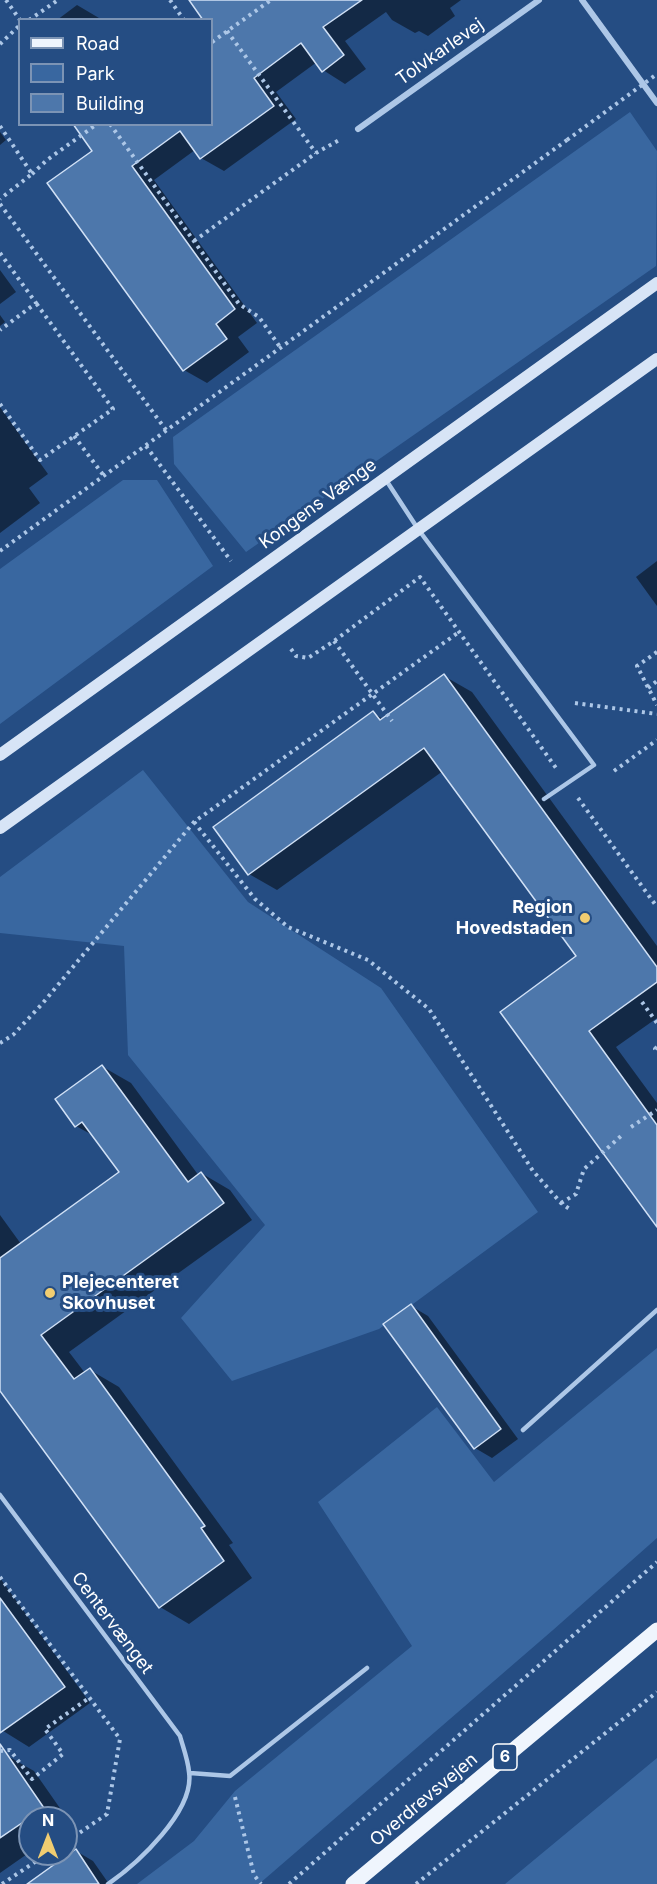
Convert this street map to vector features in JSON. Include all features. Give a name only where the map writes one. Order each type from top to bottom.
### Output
[{"type":"main road","name":"Overdrevsvejen","points":[[353,1884],[657,1630]]},
{"type":"street","name":"Tolvkarlevej","points":[[358,129],[539,0]]},
{"type":"street","points":[[582,0],[657,103]]},
{"type":"street","name":"Kongens Vænge","points":[[0,754],[657,283]]},
{"type":"street","points":[[0,828],[657,359]]},
{"type":"lane","points":[[385,479],[418,529],[594,765],[544,799]]},
{"type":"lane","points":[[523,1430],[657,1310]]},
{"type":"lane","name":"Centervænget","points":[[0,1495],[180,1736],[190,1773]]},
{"type":"lane","points":[[108,1884],[127,1871],[165,1832],[185,1797],[190,1773],[230,1776],[367,1668]]},
{"type":"path","points":[[6,0],[19,18]]},
{"type":"path","points":[[32,18],[58,0]]},
{"type":"path","points":[[170,0],[183,18]]},
{"type":"path","points":[[213,41],[271,0]]},
{"type":"path","points":[[0,44],[18,27]]},
{"type":"path","points":[[227,31],[316,153]]},
{"type":"path","points":[[0,551],[657,74]]},
{"type":"path","points":[[0,126],[32,174]]},
{"type":"path","points":[[0,199],[47,160],[94,126]]},
{"type":"path","points":[[111,126],[240,304],[259,317],[280,347]]},
{"type":"path","points":[[194,241],[316,153],[358,129]]},
{"type":"path","points":[[0,204],[166,430]]},
{"type":"path","points":[[0,253],[113,409],[40,460],[0,404]]},
{"type":"path","points":[[0,330],[36,303]]},
{"type":"path","points":[[74,436],[104,476]]},
{"type":"path","points":[[146,446],[225,554]]},
{"type":"path","points":[[277,631],[296,657],[308,658],[420,576],[657,907]]},
{"type":"path","points":[[0,1043],[13,1035],[42,1004],[194,822],[459,632]]},
{"type":"path","points":[[334,641],[392,721]]},
{"type":"path","points":[[656,649],[637,666],[657,705]]},
{"type":"path","points":[[648,688],[657,681]]},
{"type":"path","points":[[573,702],[657,714]]},
{"type":"path","points":[[610,774],[657,740]]},
{"type":"path","points":[[194,822],[255,899],[288,927],[369,960],[429,1009],[533,1171],[561,1203],[571,1210]]},
{"type":"path","points":[[642,1002],[657,1023]]},
{"type":"path","points":[[631,1128],[657,1110]]},
{"type":"path","points":[[561,1203],[576,1194],[584,1169],[621,1136]]},
{"type":"path","points":[[289,1884],[657,1562]]},
{"type":"path","points":[[0,1577],[120,1739],[107,1814],[78,1834]]},
{"type":"path","points":[[416,1884],[657,1692]]},
{"type":"path","points":[[0,1751],[10,1750],[32,1779],[63,1754],[45,1729],[89,1698]]},
{"type":"path","points":[[230,1776],[254,1875],[261,1884]]},
{"type":"path","points":[[2,1884],[29,1866]]},
{"type":"green space","points":[[630,112],[657,151],[656,266],[246,552],[174,464],[173,437]]},
{"type":"green space","points":[[123,480],[157,480],[213,566],[0,724],[0,569]]},
{"type":"green space","points":[[143,770],[248,902],[381,988],[538,1212],[379,1329],[232,1381],[181,1318],[265,1225],[128,1055],[124,946],[0,933],[0,877]]},
{"type":"green space","points":[[657,1348],[657,1538],[259,1884],[137,1884],[194,1841],[235,1791],[412,1646],[318,1502],[437,1407],[494,1482]]},
{"type":"green space","points":[[657,1758],[657,1884],[505,1884]]},
{"type":"building","points":[[189,0],[362,0],[323,27],[344,55],[322,72],[301,43],[254,78],[274,106],[200,159],[180,131],[132,166],[235,309],[216,324],[227,339],[183,371],[47,183],[92,151],[74,126],[213,126],[213,18],[202,18]]},
{"type":"building","name":"Region Hovedstaden","points":[[444,674],[657,967],[657,982],[589,1031],[657,1125],[657,1227],[500,1012],[576,956],[424,748],[248,875],[213,827],[373,711],[380,720]]},
{"type":"building","name":"Plejecenteret Skovhuset","points":[[102,1065],[188,1182],[201,1172],[224,1203],[41,1335],[74,1379],[90,1368],[205,1526],[201,1528],[224,1561],[159,1608],[0,1391],[0,1258],[119,1172],[82,1122],[75,1127],[55,1099]]},
{"type":"building","points":[[411,1304],[501,1429],[474,1449],[383,1324]]},
{"type":"building","points":[[0,1598],[65,1687],[0,1733]]},
{"type":"building","points":[[0,1744],[43,1806],[18,1806],[18,1826],[0,1838]]},
{"type":"building","points":[[78,1852],[99,1884],[27,1884],[52,1866],[78,1866]]},
{"type":"place","name":"Region Hovedstaden","points":[[585,918]]},
{"type":"place","name":"Plejecenteret Skovhuset","points":[[50,1293]]}]
